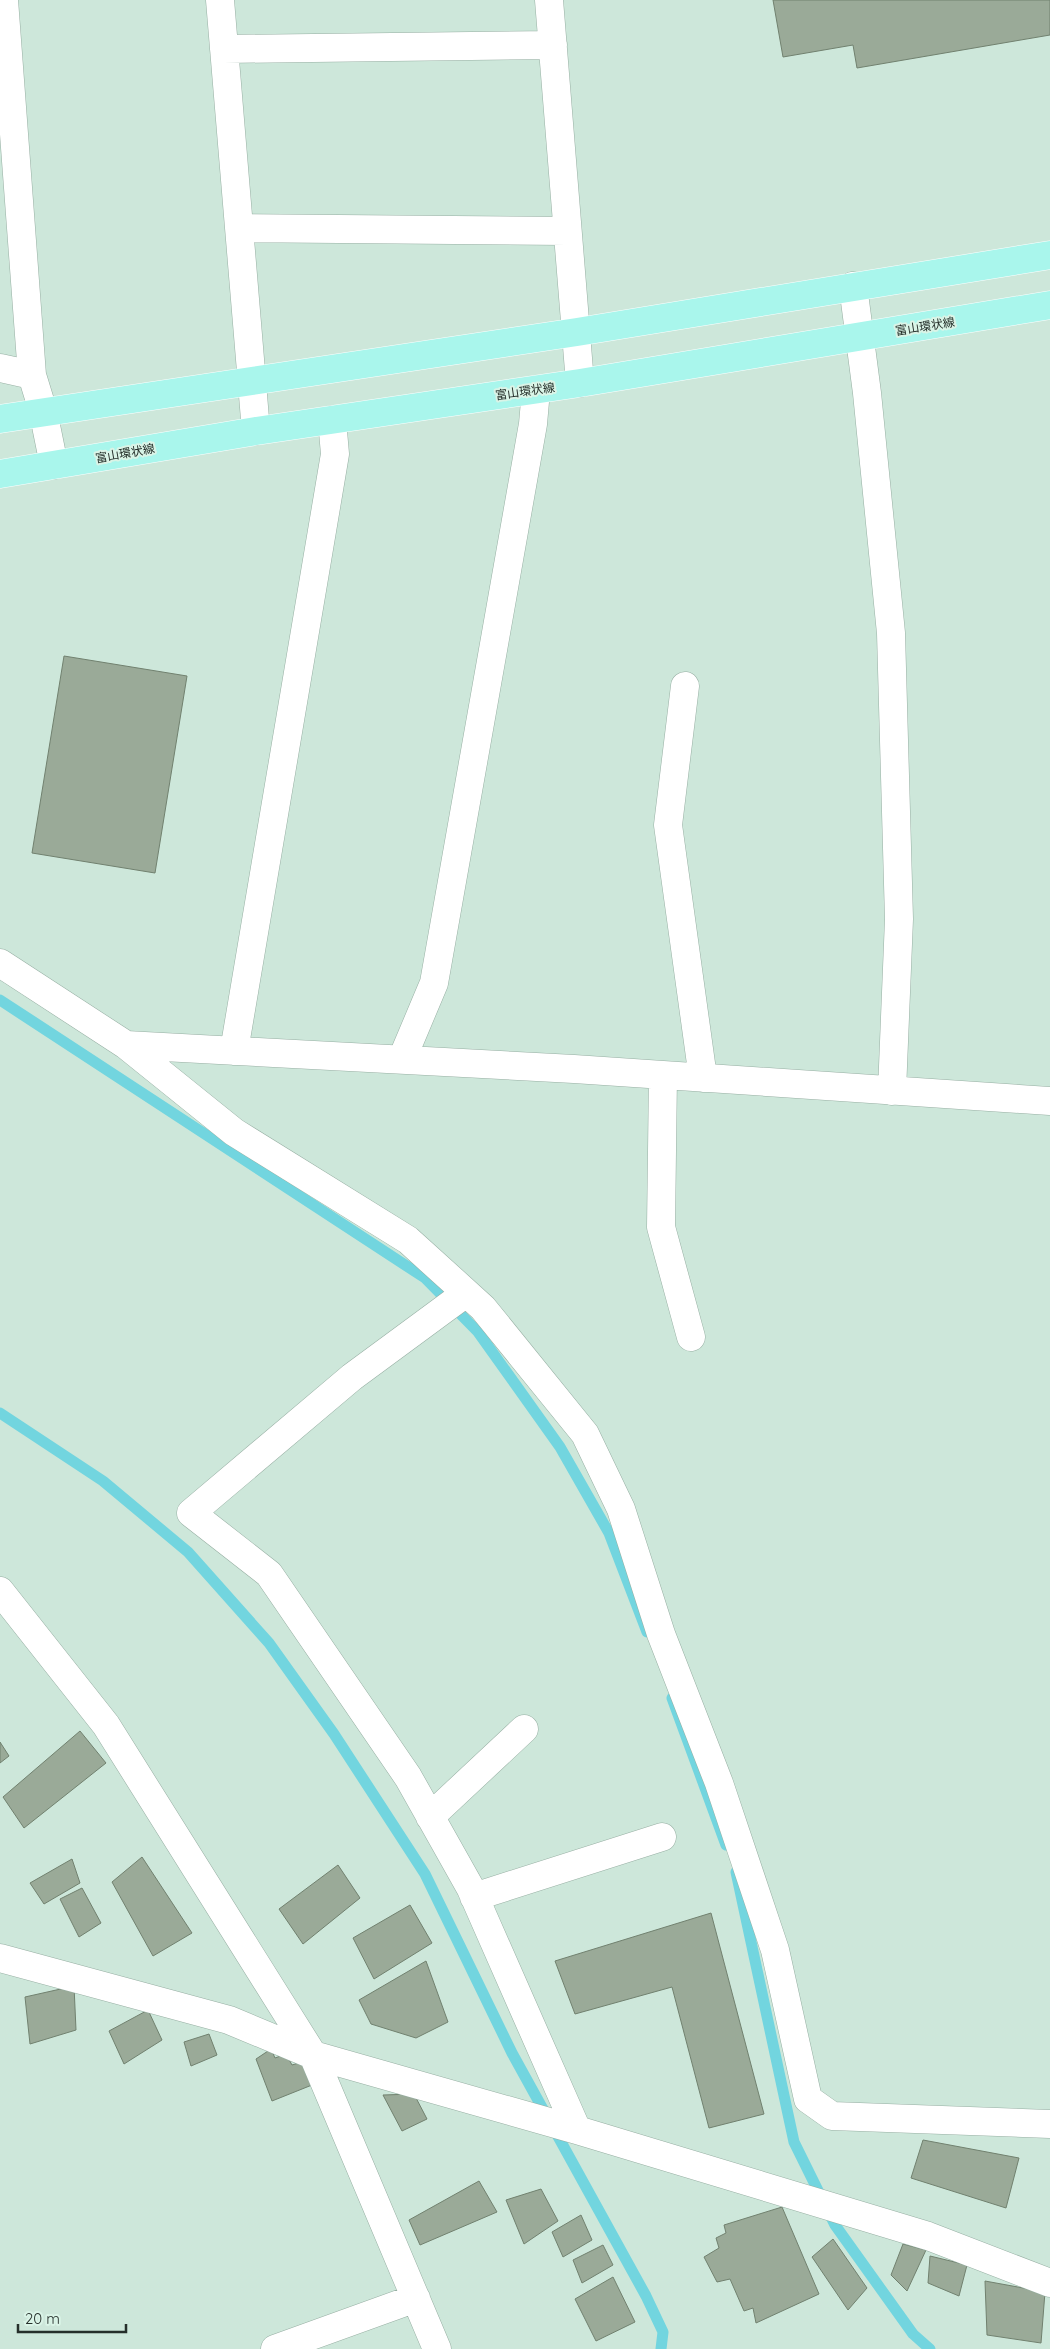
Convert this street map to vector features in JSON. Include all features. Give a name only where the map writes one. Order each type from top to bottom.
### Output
[{"type":"main road","points":[[0,419],[577,332],[1050,255]]},
{"type":"main road","name":"富山環状線","points":[[0,474],[256,431],[580,383],[1050,305]]},
{"type":"street","points":[[4,0],[32,375],[43,412],[54,465]]},
{"type":"street","points":[[220,0],[250,351],[250,382],[256,431]]},
{"type":"street","points":[[550,0],[580,383]]},
{"type":"street","points":[[224,49],[553,45]]},
{"type":"street","points":[[239,228],[568,231]]},
{"type":"street","points":[[853,286],[867,393],[891,633],[899,919],[892,1091]]},
{"type":"street","points":[[0,368],[32,375]]},
{"type":"street","points":[[402,1060],[434,983],[533,424],[536,390]]},
{"type":"street","points":[[234,1051],[334,454],[332,420]]},
{"type":"street","points":[[685,686],[668,825],[703,1078]]},
{"type":"street","points":[[0,963],[126,1045],[234,1132],[408,1240],[457,1301],[484,1308],[585,1434],[620,1509],[661,1634],[719,1783],[775,1950],[808,2099],[832,2116],[1050,2124]]},
{"type":"street","points":[[126,1045],[663,1074],[1050,1101]]},
{"type":"street","points":[[663,1074],[661,1227],[691,1338]]},
{"type":"street","points":[[457,1301],[352,1377],[191,1513],[269,1574],[408,1777],[474,1896],[577,2130]]},
{"type":"street","points":[[0,1591],[106,1725],[314,2055],[437,2349]]},
{"type":"street","points":[[430,1817],[524,1729]]},
{"type":"street","points":[[474,1896],[662,1837]]},
{"type":"street","points":[[0,1958],[229,2020],[314,2055],[577,2130],[928,2236],[1050,2283]]},
{"type":"street","points":[[275,2349],[416,2298]]},
{"type":"building","points":[[773,0],[1050,0],[1050,35],[857,68],[853,45],[783,57]]},
{"type":"building","points":[[64,656],[187,676],[155,873],[32,853]]},
{"type":"building","points":[[80,1731],[106,1763],[24,1828],[3,1797]]},
{"type":"building","points":[[0,1742],[9,1756],[0,1763]]},
{"type":"building","points":[[142,1857],[192,1933],[153,1956],[112,1882]]},
{"type":"building","points":[[72,1859],[80,1883],[44,1904],[30,1883]]},
{"type":"building","points":[[338,1865],[360,1898],[303,1944],[279,1909]]},
{"type":"building","points":[[82,1888],[101,1923],[79,1937],[60,1899]]},
{"type":"building","points":[[410,1905],[432,1943],[374,1979],[353,1938]]},
{"type":"building","points":[[711,1913],[764,2114],[709,2128],[672,1987],[575,2014],[555,1961]]},
{"type":"building","points":[[426,1961],[448,2022],[416,2038],[371,2024],[359,2000]]},
{"type":"building","points":[[74,1986],[76,2030],[30,2044],[25,1997]]},
{"type":"building","points":[[148,2010],[162,2040],[124,2064],[109,2031]]},
{"type":"building","points":[[209,2034],[217,2055],[191,2066],[184,2042]]},
{"type":"building","points":[[271,2049],[275,2058],[286,2054],[292,2065],[302,2062],[312,2085],[272,2101],[256,2059]]},
{"type":"building","points":[[414,2094],[427,2119],[402,2131],[383,2095]]},
{"type":"building","points":[[923,2140],[1019,2158],[1006,2208],[911,2178]]},
{"type":"building","points":[[479,2181],[497,2212],[420,2245],[409,2220]]},
{"type":"building","points":[[541,2189],[558,2221],[524,2244],[506,2200]]},
{"type":"building","points":[[782,2207],[819,2294],[756,2323],[753,2308],[744,2311],[730,2279],[717,2282],[704,2257],[719,2248],[716,2238],[726,2233],[724,2225]]},
{"type":"building","points":[[581,2215],[592,2240],[563,2257],[552,2232]]},
{"type":"building","points":[[833,2239],[867,2288],[848,2310],[812,2257]]},
{"type":"building","points":[[903,2244],[926,2250],[907,2291],[891,2275]]},
{"type":"building","points":[[603,2245],[613,2265],[582,2283],[573,2260]]},
{"type":"building","points":[[930,2256],[967,2265],[959,2296],[928,2283]]},
{"type":"building","points":[[613,2277],[635,2322],[596,2341],[575,2299]]},
{"type":"building","points":[[985,2281],[1045,2292],[1041,2343],[987,2335]]},
{"type":"waterway","points":[[0,1000],[425,1278],[478,1332],[560,1447],[609,1533],[647,1632]]},
{"type":"waterway","points":[[0,1413],[103,1481],[188,1552],[269,1643],[334,1734],[425,1874],[512,2053],[646,2296],[663,2332],[661,2349]]},
{"type":"waterway","points":[[672,1698],[726,1845]]},
{"type":"waterway","points":[[736,1872],[794,2142],[835,2225],[913,2334],[930,2349]]}]
